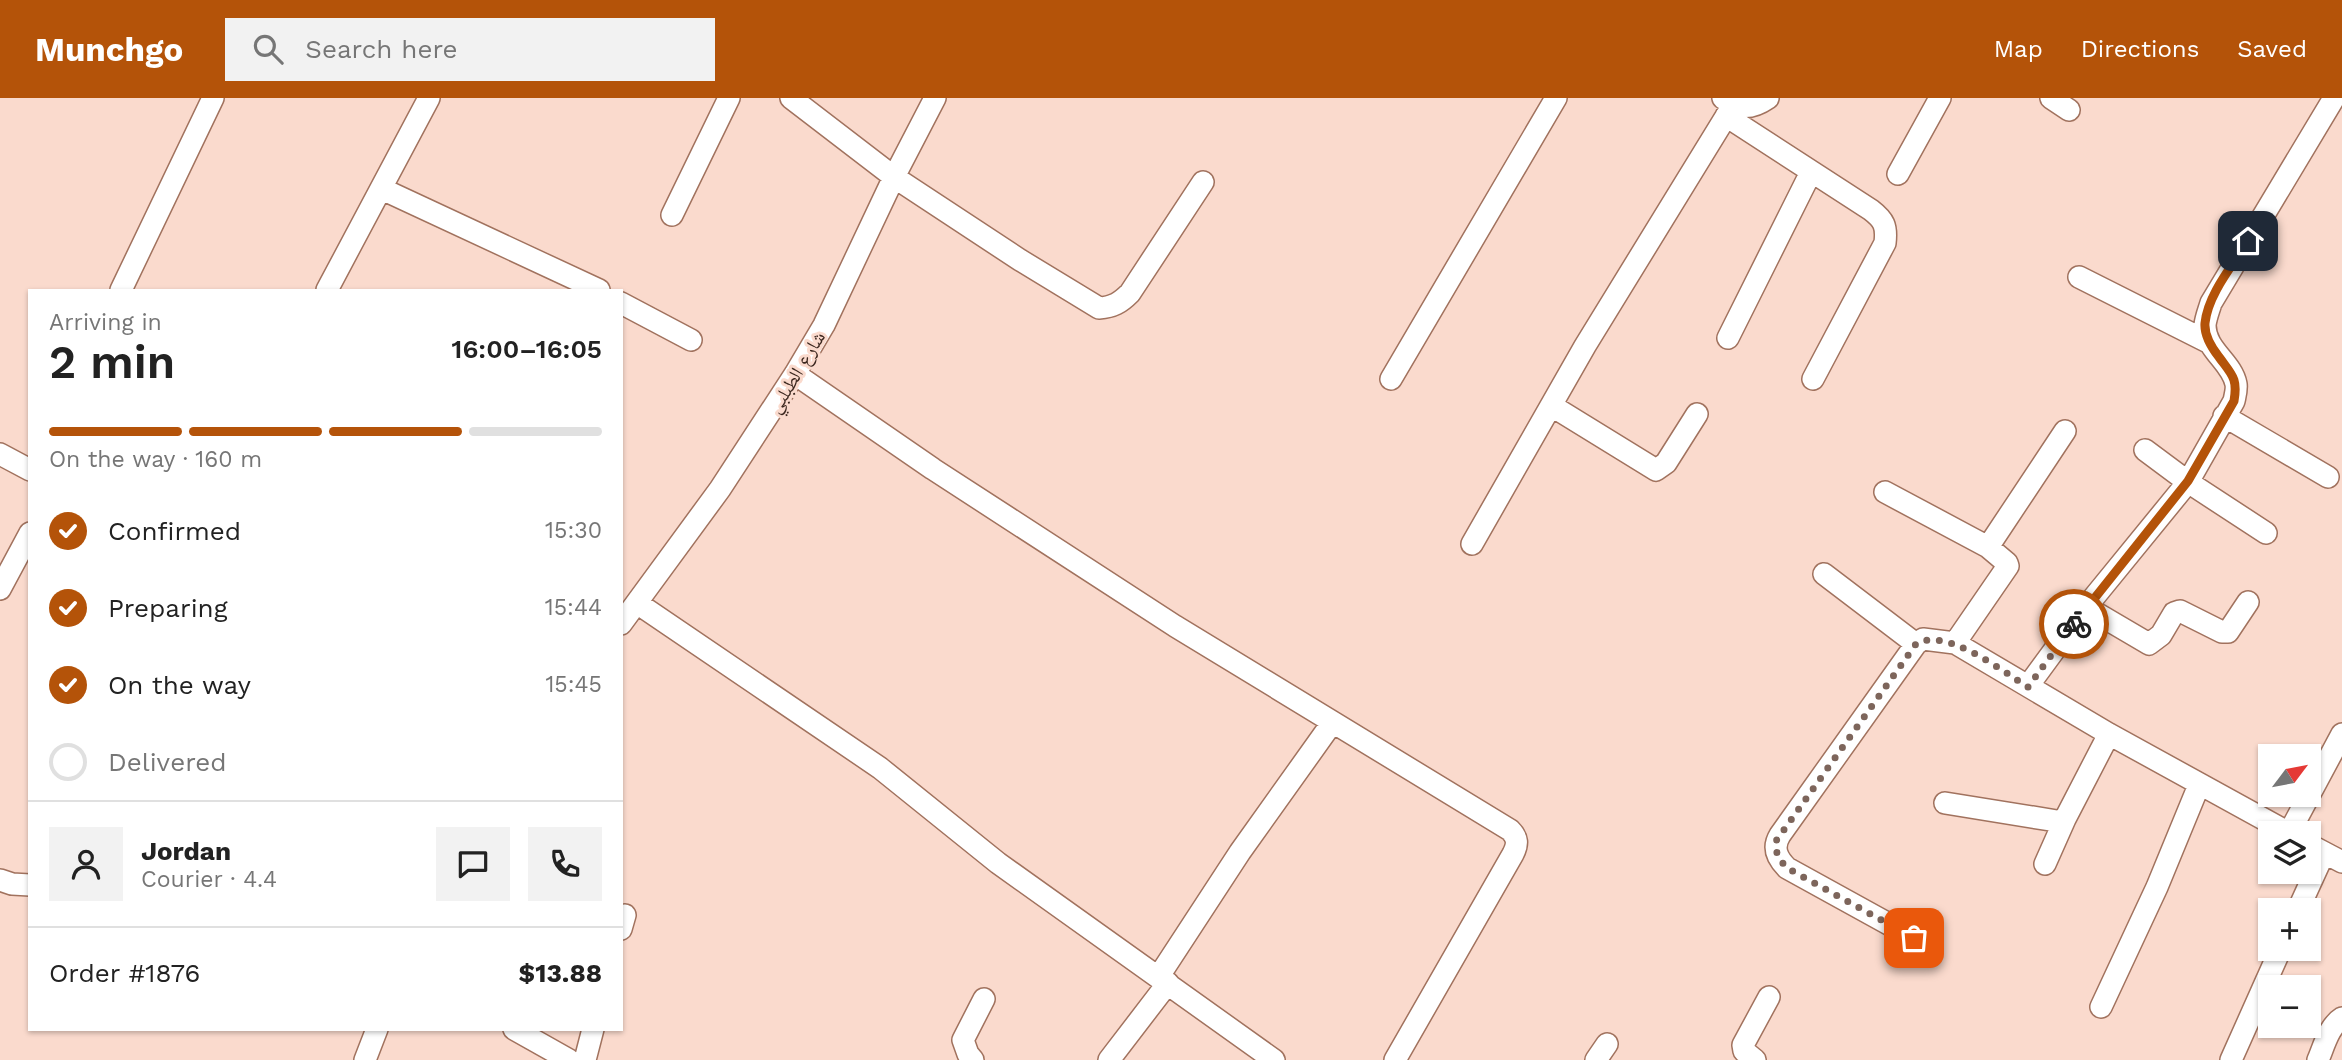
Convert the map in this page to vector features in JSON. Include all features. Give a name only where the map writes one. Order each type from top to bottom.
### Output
[{"type":"street","points":[[121,289],[213,98]]},
{"type":"street","points":[[672,215],[729,98]]},
{"type":"street","points":[[791,98],[894,177],[1099,309],[1111,308],[1130,293],[1203,182]]},
{"type":"street","name":"شارع الطبلبي","points":[[623,622],[720,489],[795,374],[824,325],[894,177],[935,98]]},
{"type":"street","points":[[1391,379],[1556,98]]},
{"type":"street","points":[[1727,106],[1752,106],[1768,98]]},
{"type":"street","points":[[1898,174],[1940,98]]},
{"type":"street","points":[[2051,98],[2069,110]]},
{"type":"street","points":[[2028,687],[2086,607],[2188,481],[2234,401],[2237,386],[2232,373],[2210,343],[2205,321],[2211,303],[2334,98]]},
{"type":"street","points":[[328,289],[427,99]]},
{"type":"street","points":[[1727,106],[1811,172],[1871,209],[1885,223],[1885,243],[1813,379]]},
{"type":"street","points":[[1472,544],[1617,292],[1672,206],[1727,106]]},
{"type":"street","points":[[1728,338],[1811,172]]},
{"type":"street","points":[[382,189],[597,289]]},
{"type":"street","points":[[2079,277],[2210,343]]},
{"type":"street","points":[[623,304],[691,340]]},
{"type":"street","points":[[795,374],[933,469],[1175,626],[1510,830],[1517,840],[1513,854],[1395,1060]]},
{"type":"street","points":[[1552,406],[1657,470],[1666,463],[1697,414]]},
{"type":"street","points":[[2224,416],[2328,477]]},
{"type":"street","points":[[1988,547],[2065,431]]},
{"type":"street","points":[[2145,450],[2266,533]]},
{"type":"street","points":[[0,454],[28,469]]},
{"type":"street","points":[[1885,492],[1988,547],[2006,560],[2008,566],[1955,643]]},
{"type":"street","points":[[0,589],[28,537]]},
{"type":"street","points":[[1824,575],[1916,644]]},
{"type":"street","points":[[2086,607],[2149,645],[2161,635],[2174,613],[2180,611],[2222,632],[2228,632],[2248,602]]},
{"type":"street","points":[[637,604],[880,768],[998,863],[1275,1060]]},
{"type":"street","points":[[1914,938],[1787,868],[1776,851],[1776,841],[1916,644],[1923,639],[1955,643],[2109,734],[2266,821]]},
{"type":"street","points":[[1109,1060],[1163,979],[1240,852],[1332,723]]},
{"type":"street","points":[[2045,864],[2063,822],[2109,734]]},
{"type":"street","points":[[2295,821],[2342,734]]},
{"type":"street","points":[[2101,1007],[2157,887],[2199,785]]},
{"type":"street","points":[[1945,803],[2063,822]]},
{"type":"street","points":[[2304,898],[2325,853]]},
{"type":"street","points":[[0,880],[28,885]]},
{"type":"street","points":[[2231,1060],[2275,961]]},
{"type":"street","points":[[1755,1060],[1744,1051],[1743,1045],[1769,997]]},
{"type":"street","points":[[973,1060],[968,1055],[963,1040],[984,999]]},
{"type":"street","points":[[2318,1060],[2331,1029],[2336,1021],[2342,1018]]},
{"type":"street","points":[[365,1060],[376,1031]]},
{"type":"street","points":[[518,1031],[569,1060]]},
{"type":"street","points":[[585,1060],[592,1031]]},
{"type":"way so far","points":[[1914,938],[1787,868],[1776,851],[1776,841],[1916,644],[1923,639],[1955,643],[2028,687],[2074,624]]},
{"type":"route","points":[[2074,624],[2188,481],[2234,401],[2237,386],[2232,373],[2210,343],[2205,321],[2221,284],[2248,241]]}]
